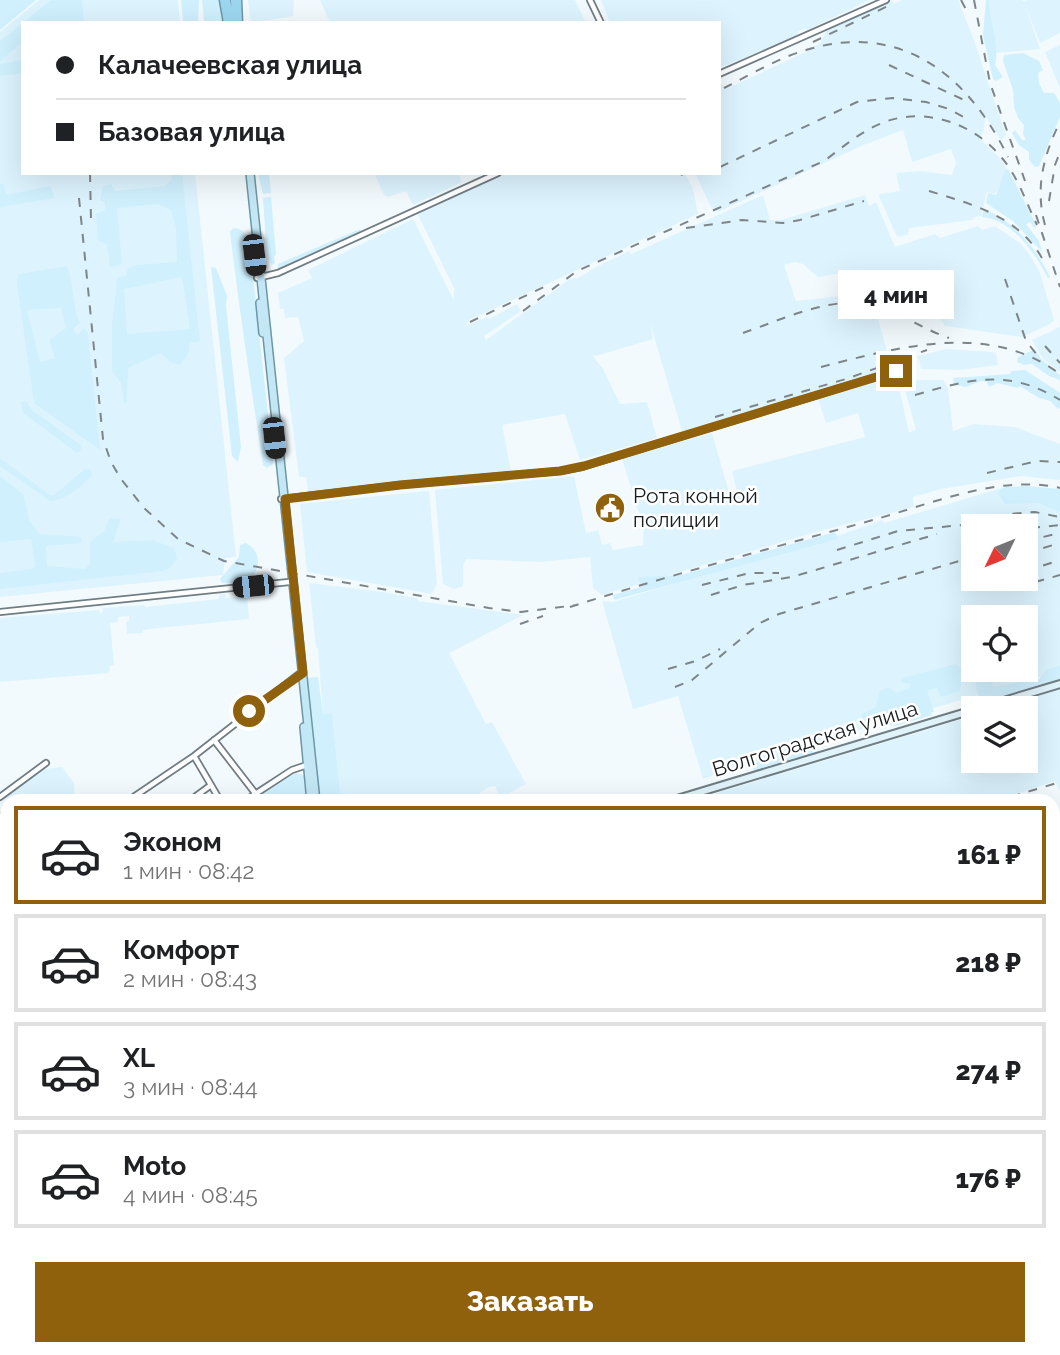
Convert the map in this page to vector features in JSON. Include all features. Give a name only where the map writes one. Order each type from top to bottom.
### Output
[{"type":"highway","points":[[226,0],[230,21]]},
{"type":"highway","points":[[235,0],[237,21]]},
{"type":"main road","points":[[248,175],[315,794]]},
{"type":"main road","points":[[283,499],[289,582],[301,673],[309,794]]},
{"type":"main road","name":"Волгоградская улица","points":[[1019,696],[1060,684]]},
{"type":"main road","name":"Волгоградская улица","points":[[693,794],[961,713]]},
{"type":"street","points":[[590,0],[600,21]]},
{"type":"street","points":[[721,73],[886,0]]},
{"type":"street","points":[[259,278],[278,273],[494,175]]},
{"type":"street","points":[[283,499],[400,485],[560,471],[584,466],[896,371]]},
{"type":"street","points":[[0,612],[289,582]]},
{"type":"street","points":[[138,794],[194,756],[301,673]]},
{"type":"street","points":[[215,740],[255,793],[292,770],[307,765]]},
{"type":"street","points":[[194,756],[216,794]]},
{"type":"street","points":[[4,794],[46,763]]},
{"type":"street","points":[[199,794],[211,785]]},
{"type":"shaded area","points":[[0,0],[36,0],[0,30]]},
{"type":"shaded area","points":[[39,0],[178,0],[180,21],[21,21],[21,175],[195,175],[236,557],[225,558],[223,575],[0,597],[0,32]]},
{"type":"shaded area","points":[[51,0],[82,0],[84,21],[25,21]]},
{"type":"shaded area","points":[[181,0],[199,0],[198,21],[183,21]]},
{"type":"shaded area","points":[[202,0],[222,0],[226,21],[204,21]]},
{"type":"shaded area","points":[[248,0],[294,0],[293,16],[251,21]]},
{"type":"shaded area","points":[[320,0],[575,0],[585,21],[329,21]]},
{"type":"shaded area","points":[[601,0],[870,0],[807,30],[798,31],[797,36],[721,67],[721,21],[609,21]]},
{"type":"shaded area","points":[[892,0],[894,4],[902,0],[958,0],[1006,135],[1001,140],[985,115],[984,131],[979,138],[1001,159],[1010,178],[1001,182],[995,194],[987,192],[981,216],[972,220],[909,228],[908,234],[900,237],[896,235],[879,196],[900,191],[896,173],[920,171],[952,175],[956,163],[951,149],[912,162],[903,130],[866,144],[718,212],[711,207],[696,175],[721,175],[721,83],[726,89],[801,54],[820,43],[827,30]]},
{"type":"shaded area","points":[[986,0],[989,0],[995,41],[995,65],[1003,77],[996,81],[993,79],[983,35]]},
{"type":"shaded area","points":[[987,0],[1060,0],[1060,33],[1040,43],[1024,2],[1040,49],[996,53],[987,16]]},
{"type":"shaded area","points":[[21,24],[21,44],[0,61],[0,41]]},
{"type":"shaded area","points":[[1060,45],[1060,88],[1045,52]]},
{"type":"shaded area","points":[[1023,53],[1039,61],[1043,70],[1038,73],[1039,83],[1044,93],[1054,93],[1060,103],[1060,117],[1039,166],[1035,167],[1029,160],[1029,152],[1019,145],[1012,133],[1015,130],[1022,140],[1026,140],[1023,134],[1024,125],[1014,107],[1013,90],[1003,61],[1004,55]]},
{"type":"shaded area","points":[[21,60],[21,73],[0,76],[0,64]]},
{"type":"shaded area","points":[[1008,169],[1035,223],[1036,230],[1030,222],[1026,224],[1039,241],[1042,252],[1013,221],[986,203],[988,193],[996,195]]},
{"type":"shaded area","points":[[171,175],[182,175],[200,341],[190,343],[189,352],[180,365],[170,362],[161,353],[128,368],[127,401],[124,403],[121,383],[112,371],[112,325],[117,277],[126,276],[128,268],[137,265],[177,262],[176,228],[171,210],[158,204],[117,208],[122,264],[110,267],[107,244],[98,241],[96,214],[105,210],[105,202],[100,200],[103,186],[111,184],[115,191],[165,186],[172,179]],"holes":[[[182,277],[190,329],[127,334],[124,289]]]},
{"type":"shaded area","points":[[258,175],[269,175],[271,193],[263,194]]},
{"type":"shaded area","points":[[375,175],[459,175],[462,182],[413,205],[406,191],[388,197],[384,195]]},
{"type":"shaded area","points":[[500,175],[686,175],[693,189],[698,214],[469,320],[465,326],[487,317],[489,319],[517,304],[521,311],[484,336],[486,340],[570,279],[578,278],[629,251],[631,254],[763,195],[770,220],[781,220],[865,195],[869,206],[876,202],[895,247],[935,234],[940,238],[978,226],[982,230],[995,226],[1020,243],[1032,258],[1040,273],[1054,320],[1022,337],[945,326],[931,305],[931,298],[896,306],[871,294],[892,369],[682,431],[650,323],[653,339],[592,355],[603,369],[620,404],[647,402],[657,438],[580,460],[565,414],[502,425],[511,471],[308,493],[306,477],[299,477],[284,358],[304,341],[298,317],[285,318],[284,309],[280,309],[278,293],[312,278],[308,270],[413,219],[454,301],[454,288],[417,213]],"holes":[[[795,262],[803,264],[818,277],[848,272],[859,294],[796,301],[784,265]]]},
{"type":"shaded area","points":[[0,183],[4,185],[6,195],[50,186],[55,198],[0,207]]},
{"type":"shaded area","points":[[271,197],[276,255],[272,265],[267,258],[263,198]]},
{"type":"shaded area","points":[[984,209],[1006,221],[1023,237],[1050,277],[1048,278],[1037,258],[1013,231],[993,219],[982,217]]},
{"type":"shaded area","points":[[234,228],[244,232],[250,248],[273,462],[267,468],[263,465],[241,319],[230,231]]},
{"type":"shaded area","points":[[360,229],[361,232],[278,269],[278,264]]},
{"type":"shaded area","points":[[67,266],[80,323],[73,329],[77,335],[84,328],[88,333],[100,450],[34,403],[17,284],[18,274]],"holes":[[[61,308],[66,328],[49,340],[55,358],[40,362],[27,310]]]},
{"type":"shaded area","points":[[211,267],[216,268],[227,296],[241,447],[238,462],[232,456]]},
{"type":"shaded area","points":[[1060,327],[1060,372],[1043,359],[1032,340]]},
{"type":"shaded area","points":[[946,349],[996,353],[998,365],[959,370],[921,369],[918,356]]},
{"type":"shaded area","points":[[1035,349],[1041,359],[1060,375],[1060,380],[1032,364],[1017,362],[1018,357]]},
{"type":"shaded area","points":[[1025,370],[1060,393],[1060,408],[1020,386],[1018,388],[997,383],[989,387],[987,382],[981,381],[966,387],[954,385],[953,378],[1010,374],[1011,371]]},
{"type":"shaded area","points":[[888,379],[897,379],[909,433],[916,429],[902,380],[943,380],[948,388],[953,431],[974,424],[1015,427],[1060,444],[1060,480],[1021,476],[941,489],[913,497],[914,507],[816,532],[602,595],[593,588],[590,557],[540,562],[466,559],[463,565],[463,586],[454,589],[443,584],[435,490],[574,476],[586,533],[598,530],[602,545],[610,543],[613,550],[643,545],[644,521],[641,520],[622,459],[712,433],[730,496],[738,496],[732,471],[865,437],[858,413],[826,423],[818,399]]},
{"type":"shaded area","points":[[26,401],[32,410],[81,445],[81,450],[77,453],[23,413],[21,402]]},
{"type":"shaded area","points":[[0,458],[50,495],[54,495],[85,469],[91,470],[92,475],[68,495],[50,501],[0,466]]},
{"type":"shaded area","points":[[0,476],[23,494],[30,522],[40,534],[81,537],[82,543],[46,546],[47,566],[85,569],[90,564],[90,542],[104,531],[110,518],[121,519],[113,542],[152,540],[174,548],[177,559],[171,567],[163,571],[0,589],[0,573],[32,569],[35,566],[31,539],[0,542]]},
{"type":"shaded area","points":[[1005,487],[1060,498],[1060,671],[1038,677],[1038,605],[961,605],[961,682],[1023,682],[975,696],[961,696],[961,700],[720,771],[703,779],[678,696],[633,709],[602,601],[613,602],[760,558],[838,539],[837,536],[882,520],[884,523]]},
{"type":"shaded area","points":[[1005,487],[1060,489],[1060,512],[1038,503],[1005,504],[997,492]]},
{"type":"shaded area","points":[[429,491],[437,584],[432,594],[307,572],[300,504]]},
{"type":"shaded area","points":[[835,532],[838,539],[614,600],[613,595],[641,587],[638,577],[681,575]]},
{"type":"shaded area","points":[[246,543],[258,557],[254,574],[245,584],[222,583],[220,579],[239,557],[240,545]]},
{"type":"shaded area","points":[[309,583],[523,615],[449,653],[486,724],[492,722],[526,784],[507,794],[498,794],[495,786],[478,794],[340,794],[332,714],[323,714]]},
{"type":"shaded area","points":[[235,593],[238,596],[247,595],[249,619],[150,629],[143,630],[143,633],[127,634],[126,622],[129,621],[129,616],[118,617],[118,622],[110,623],[114,665],[110,666],[109,673],[0,682],[0,618],[99,610],[102,613],[103,608],[145,607],[219,599],[219,594],[225,594],[226,598],[235,597]]},
{"type":"shaded area","points":[[956,664],[961,668],[962,682],[960,691],[940,697],[937,688],[927,690],[934,712],[932,715],[896,726],[864,720],[861,714],[876,707],[880,691],[889,687],[896,693],[910,688],[910,683],[901,683],[902,678]]},
{"type":"shaded area","points":[[1060,666],[1060,681],[1008,696],[978,696],[976,682],[992,682],[993,687],[1038,682],[1047,669]]},
{"type":"shaded area","points":[[318,677],[323,714],[332,713],[340,794],[318,794],[306,678]]},
{"type":"shaded area","points":[[1060,689],[1060,791],[1055,781],[1016,794],[713,794],[961,720],[961,773],[1038,773],[1038,696]]},
{"type":"shaded area","points":[[817,743],[819,752],[754,771],[751,762]]},
{"type":"shaded area","points":[[62,767],[74,783],[75,794],[9,794],[44,769]]},
{"type":"shaded area","points":[[296,773],[307,776],[309,794],[256,794]]},
{"type":"railway","points":[[961,0],[968,13]]},
{"type":"railway","points":[[974,0],[990,83],[1025,181]]},
{"type":"railway","points":[[813,42],[892,4]]},
{"type":"railway","points":[[724,88],[775,62],[806,50],[840,43],[872,43],[901,49],[928,62],[952,79],[992,128],[1008,157]]},
{"type":"railway","points":[[889,65],[964,100]]},
{"type":"railway","points":[[721,167],[857,102],[893,98],[926,102],[949,109],[969,120]]},
{"type":"railway","points":[[523,311],[577,271],[824,161],[866,131],[898,118],[931,117],[963,127],[977,135],[1008,165],[1037,225]]},
{"type":"railway","points":[[1045,225],[1041,198],[1042,173],[1060,122]]},
{"type":"railway","points":[[1049,201],[1060,152]]},
{"type":"railway","points":[[90,175],[91,220]]},
{"type":"railway","points":[[929,191],[980,208],[1011,224],[1036,248],[1045,264]]},
{"type":"railway","points":[[79,198],[103,439],[111,462],[121,479],[144,508],[178,539],[224,561],[489,608],[521,612],[577,605]]},
{"type":"railway","points":[[686,228],[742,220],[783,223],[864,201]]},
{"type":"railway","points":[[1036,215],[1060,287]]},
{"type":"railway","points":[[1005,279],[1026,341],[1041,360]]},
{"type":"railway","points":[[470,322],[546,286]]},
{"type":"railway","points":[[743,333],[811,309],[864,303],[898,314],[949,338]]},
{"type":"railway","points":[[821,367],[912,346],[974,343],[1004,348],[1033,358],[1060,374]]},
{"type":"railway","points":[[1045,346],[1060,363]]},
{"type":"railway","points":[[715,417],[846,379],[927,350]]},
{"type":"railway","points":[[915,395],[971,381],[1006,380],[1023,383],[1060,400]]},
{"type":"railway","points":[[987,473],[1037,461],[1060,462]]},
{"type":"railway","points":[[570,607],[966,493],[1014,485],[1060,488]]},
{"type":"railway","points":[[837,550],[898,531],[962,525],[1008,514],[1035,512],[1060,517]]},
{"type":"railway","points":[[1038,527],[1060,525]]},
{"type":"railway","points":[[1038,538],[1060,533]]},
{"type":"railway","points":[[711,595],[743,585],[792,577],[937,534]]},
{"type":"railway","points":[[1038,549],[1060,543]]},
{"type":"railway","points":[[1038,567],[1060,560]]},
{"type":"railway","points":[[675,687],[692,680],[760,623],[779,614],[961,561]]},
{"type":"railway","points":[[702,585],[750,573],[779,573]]},
{"type":"railway","points":[[1038,581],[1060,575]]},
{"type":"railway","points":[[520,624],[543,616]]},
{"type":"railway","points":[[668,669],[696,661],[720,649]]},
{"type":"railway","points":[[1020,794],[1060,782]]},
{"type":"place","name":"Рота конной полиции","points":[[610,508]]},
{"type":"route","points":[[249,711],[303,673],[285,499],[400,485],[560,471],[584,466],[896,371]]}]
